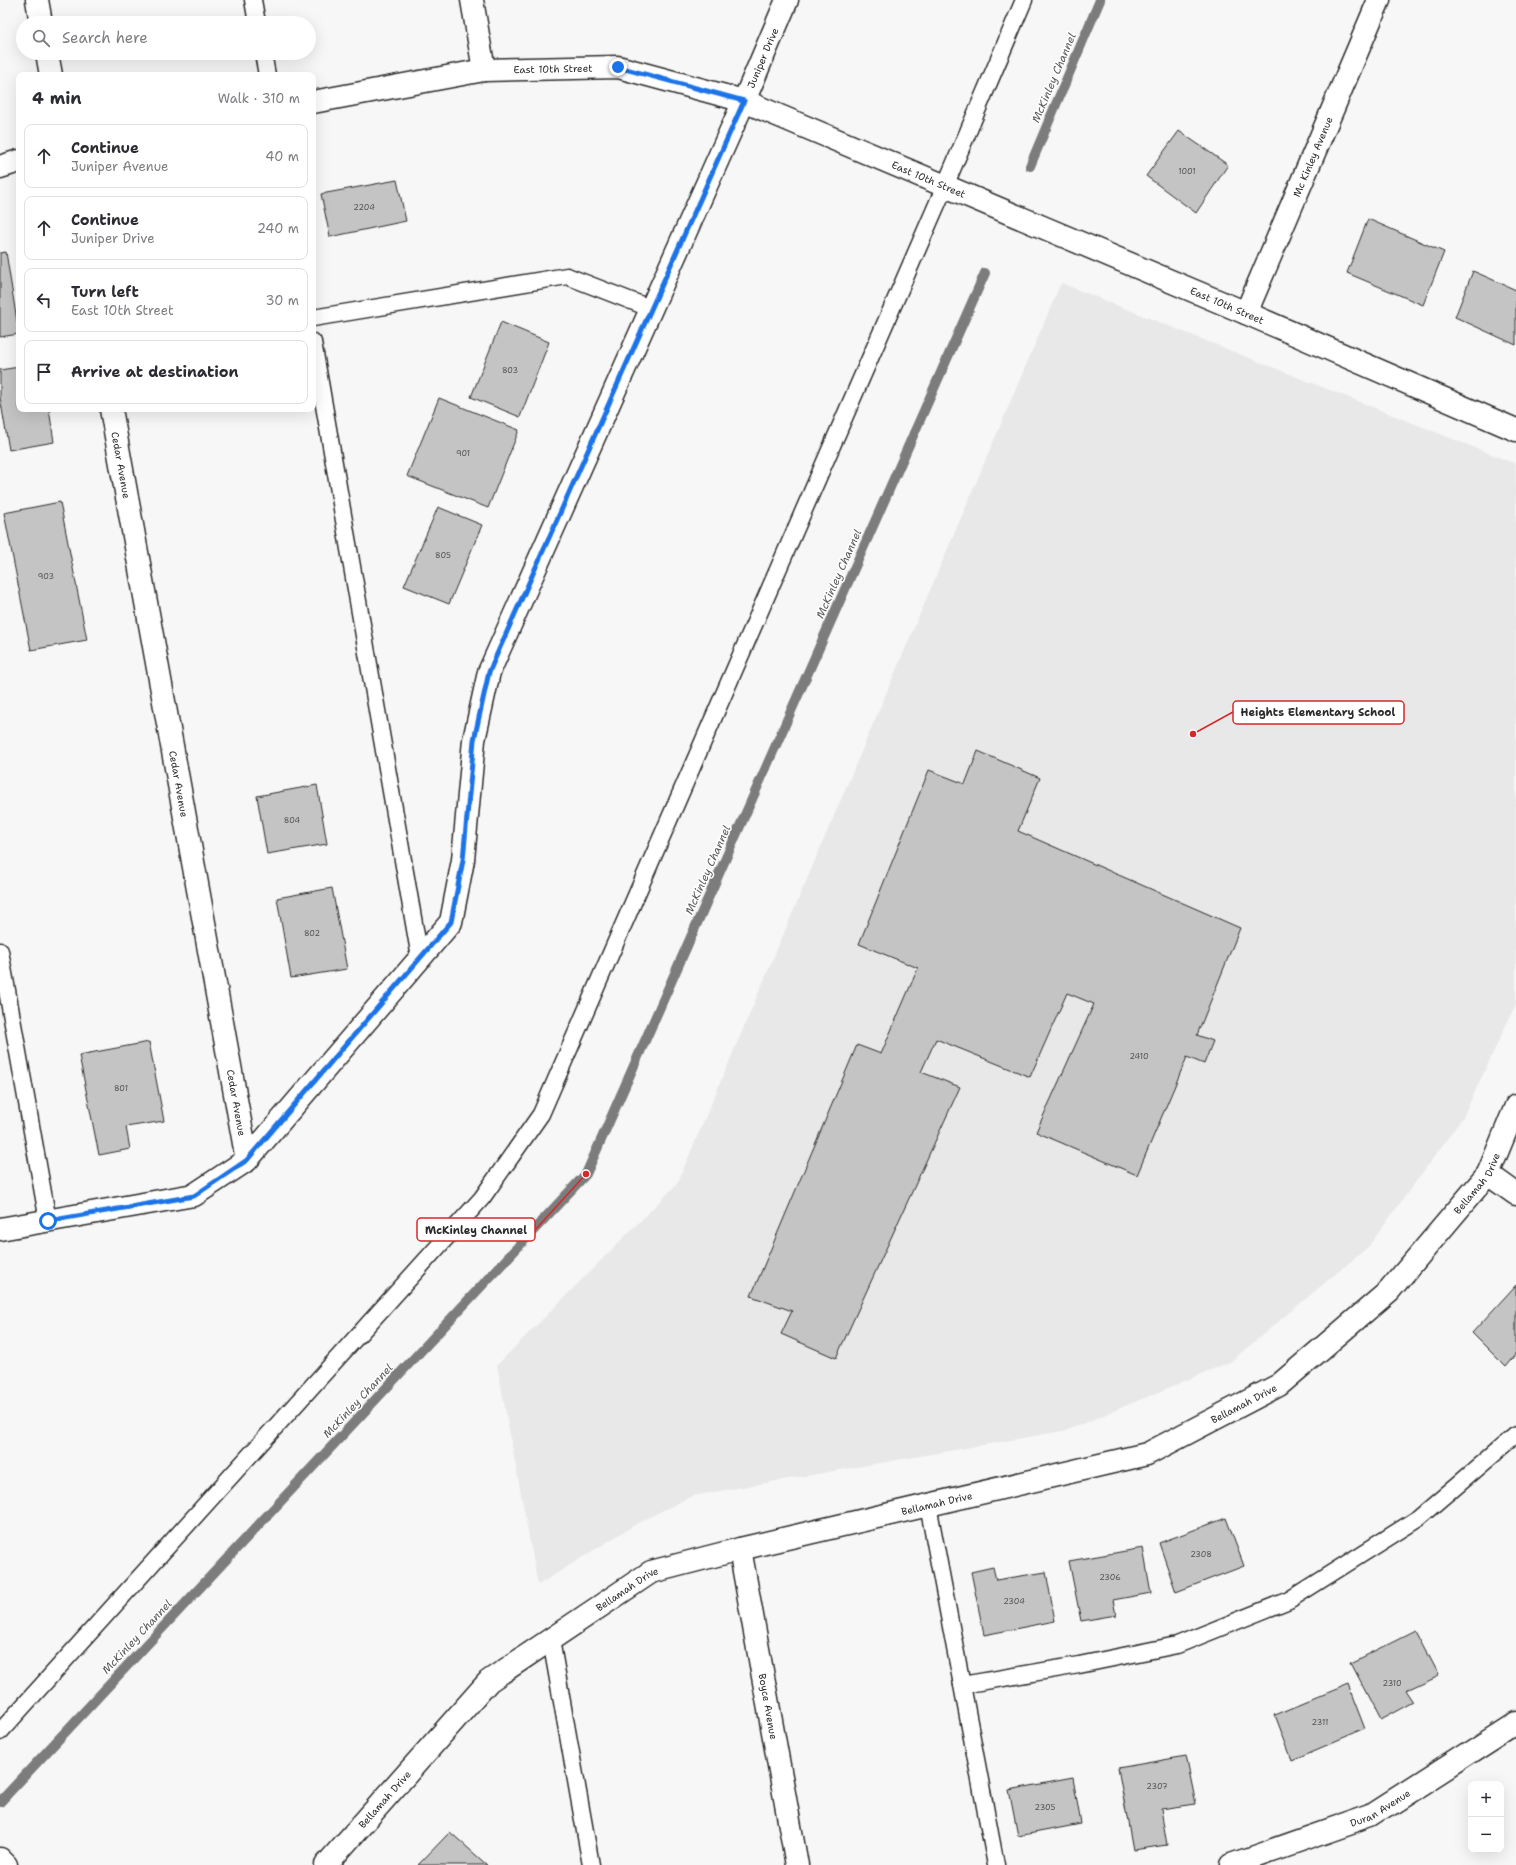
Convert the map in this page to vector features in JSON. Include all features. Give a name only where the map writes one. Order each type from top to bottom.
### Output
[{"type":"street","points":[[37,0],[40,16]]},
{"type":"street","points":[[472,0],[484,70]]},
{"type":"street","name":"Juniper Drive","points":[[0,1229],[194,1196],[247,1160],[451,922],[463,860],[474,740],[489,672],[652,309],[787,0]]},
{"type":"street","name":"Mc Kinley Avenue","points":[[1246,313],[1379,0]]},
{"type":"street","points":[[48,60],[50,72]]},
{"type":"street","name":"East 10th Street","points":[[316,101],[484,70],[618,67],[744,101],[1246,313],[1516,430]]},
{"type":"street","points":[[0,167],[16,162]]},
{"type":"street","name":"Cedar Avenue","points":[[112,412],[247,1160]]},
{"type":"street","name":"Bellamah Drive","points":[[326,1865],[490,1681],[652,1572],[740,1549],[1147,1454],[1279,1385],[1389,1291],[1488,1174],[1516,1106]]},
{"type":"street","points":[[1488,1174],[1516,1194]]},
{"type":"street","name":"Boyce Avenue","points":[[740,1549],[797,1865]]},
{"type":"street","name":"Duran Avenue","points":[[1231,1865],[1371,1816],[1516,1723]]},
{"type":"street","points":[[0,1859],[6,1865]]},
{"type":"lane","points":[[253,0],[256,16]]},
{"type":"lane","points":[[0,1732],[482,1198],[542,1114],[945,186],[1024,0]]},
{"type":"lane","points":[[264,60],[266,72]]},
{"type":"lane","points":[[316,318],[567,276],[652,309]]},
{"type":"lane","points":[[316,359],[420,958]]},
{"type":"lane","points":[[0,951],[48,1221]]},
{"type":"lane","points":[[962,1685],[1079,1665],[1177,1645],[1289,1600],[1419,1518],[1516,1435]]},
{"type":"lane","points":[[928,1505],[996,1865]]},
{"type":"lane","points":[[551,1640],[591,1865]]},
{"type":"shaded area","points":[[1061,283],[1516,464],[1516,1004],[1463,1117],[1368,1247],[1230,1362],[1068,1430],[692,1496],[636,1524],[538,1585],[497,1365],[677,1184]]},
{"type":"building","points":[[1179,131],[1228,165],[1196,213],[1146,176]]},
{"type":"building","points":[[397,180],[406,221],[330,237],[321,194]]},
{"type":"building","points":[[1368,219],[1444,252],[1423,305],[1347,273]]},
{"type":"building","points":[[6,252],[16,315],[16,334],[0,337],[0,253]]},
{"type":"building","points":[[1473,271],[1516,290],[1516,345],[1455,317]]},
{"type":"building","points":[[501,322],[549,342],[520,417],[471,397]]},
{"type":"building","points":[[16,367],[16,412],[49,412],[54,442],[9,450],[0,397],[0,370]]},
{"type":"building","points":[[439,398],[519,430],[488,508],[407,476]]},
{"type":"building","points":[[60,502],[87,640],[31,650],[4,513]]},
{"type":"building","points":[[438,507],[482,525],[449,604],[404,586]]},
{"type":"building","points":[[978,751],[1040,778],[1018,831],[1240,928],[1197,1035],[1213,1041],[1204,1064],[1187,1057],[1137,1175],[1036,1132],[1094,1004],[1067,993],[1030,1077],[936,1039],[921,1072],[960,1087],[836,1358],[781,1334],[792,1311],[751,1296],[857,1045],[881,1054],[918,968],[859,944],[929,770],[965,784]]},
{"type":"building","points":[[317,785],[327,844],[267,854],[257,796]]},
{"type":"building","points":[[332,888],[347,969],[291,978],[277,898]]},
{"type":"building","points":[[149,1042],[164,1121],[126,1127],[130,1149],[99,1155],[79,1055]]},
{"type":"building","points":[[1516,1285],[1516,1355],[1506,1367],[1472,1333]]},
{"type":"building","points":[[1226,1518],[1244,1566],[1176,1592],[1159,1543]]},
{"type":"building","points":[[1143,1548],[1151,1593],[1113,1600],[1116,1615],[1081,1621],[1069,1561]]},
{"type":"building","points":[[993,1567],[996,1580],[1046,1572],[1055,1621],[984,1635],[971,1572]]},
{"type":"building","points":[[1415,1631],[1438,1675],[1406,1690],[1414,1702],[1381,1720],[1351,1663]]},
{"type":"building","points":[[1348,1685],[1365,1729],[1292,1760],[1275,1715]]},
{"type":"building","points":[[1186,1756],[1196,1804],[1161,1809],[1167,1845],[1133,1850],[1118,1768]]},
{"type":"building","points":[[1073,1778],[1081,1824],[1018,1836],[1009,1790]]},
{"type":"building","points":[[450,1832],[487,1865],[418,1865]]},
{"type":"waterway","name":"McKinley Channel","points":[[1030,166],[1100,0]]},
{"type":"waterway","name":"McKinley Channel","points":[[0,1802],[586,1174],[985,273]]},
{"type":"place","name":"Heights Elementary School","points":[[1193,734]]},
{"type":"place","name":"McKinley Channel","points":[[586,1174]]},
{"type":"route","points":[[48,1221],[194,1196],[247,1160],[451,922],[463,860],[474,740],[489,672],[744,101],[618,67]]}]
